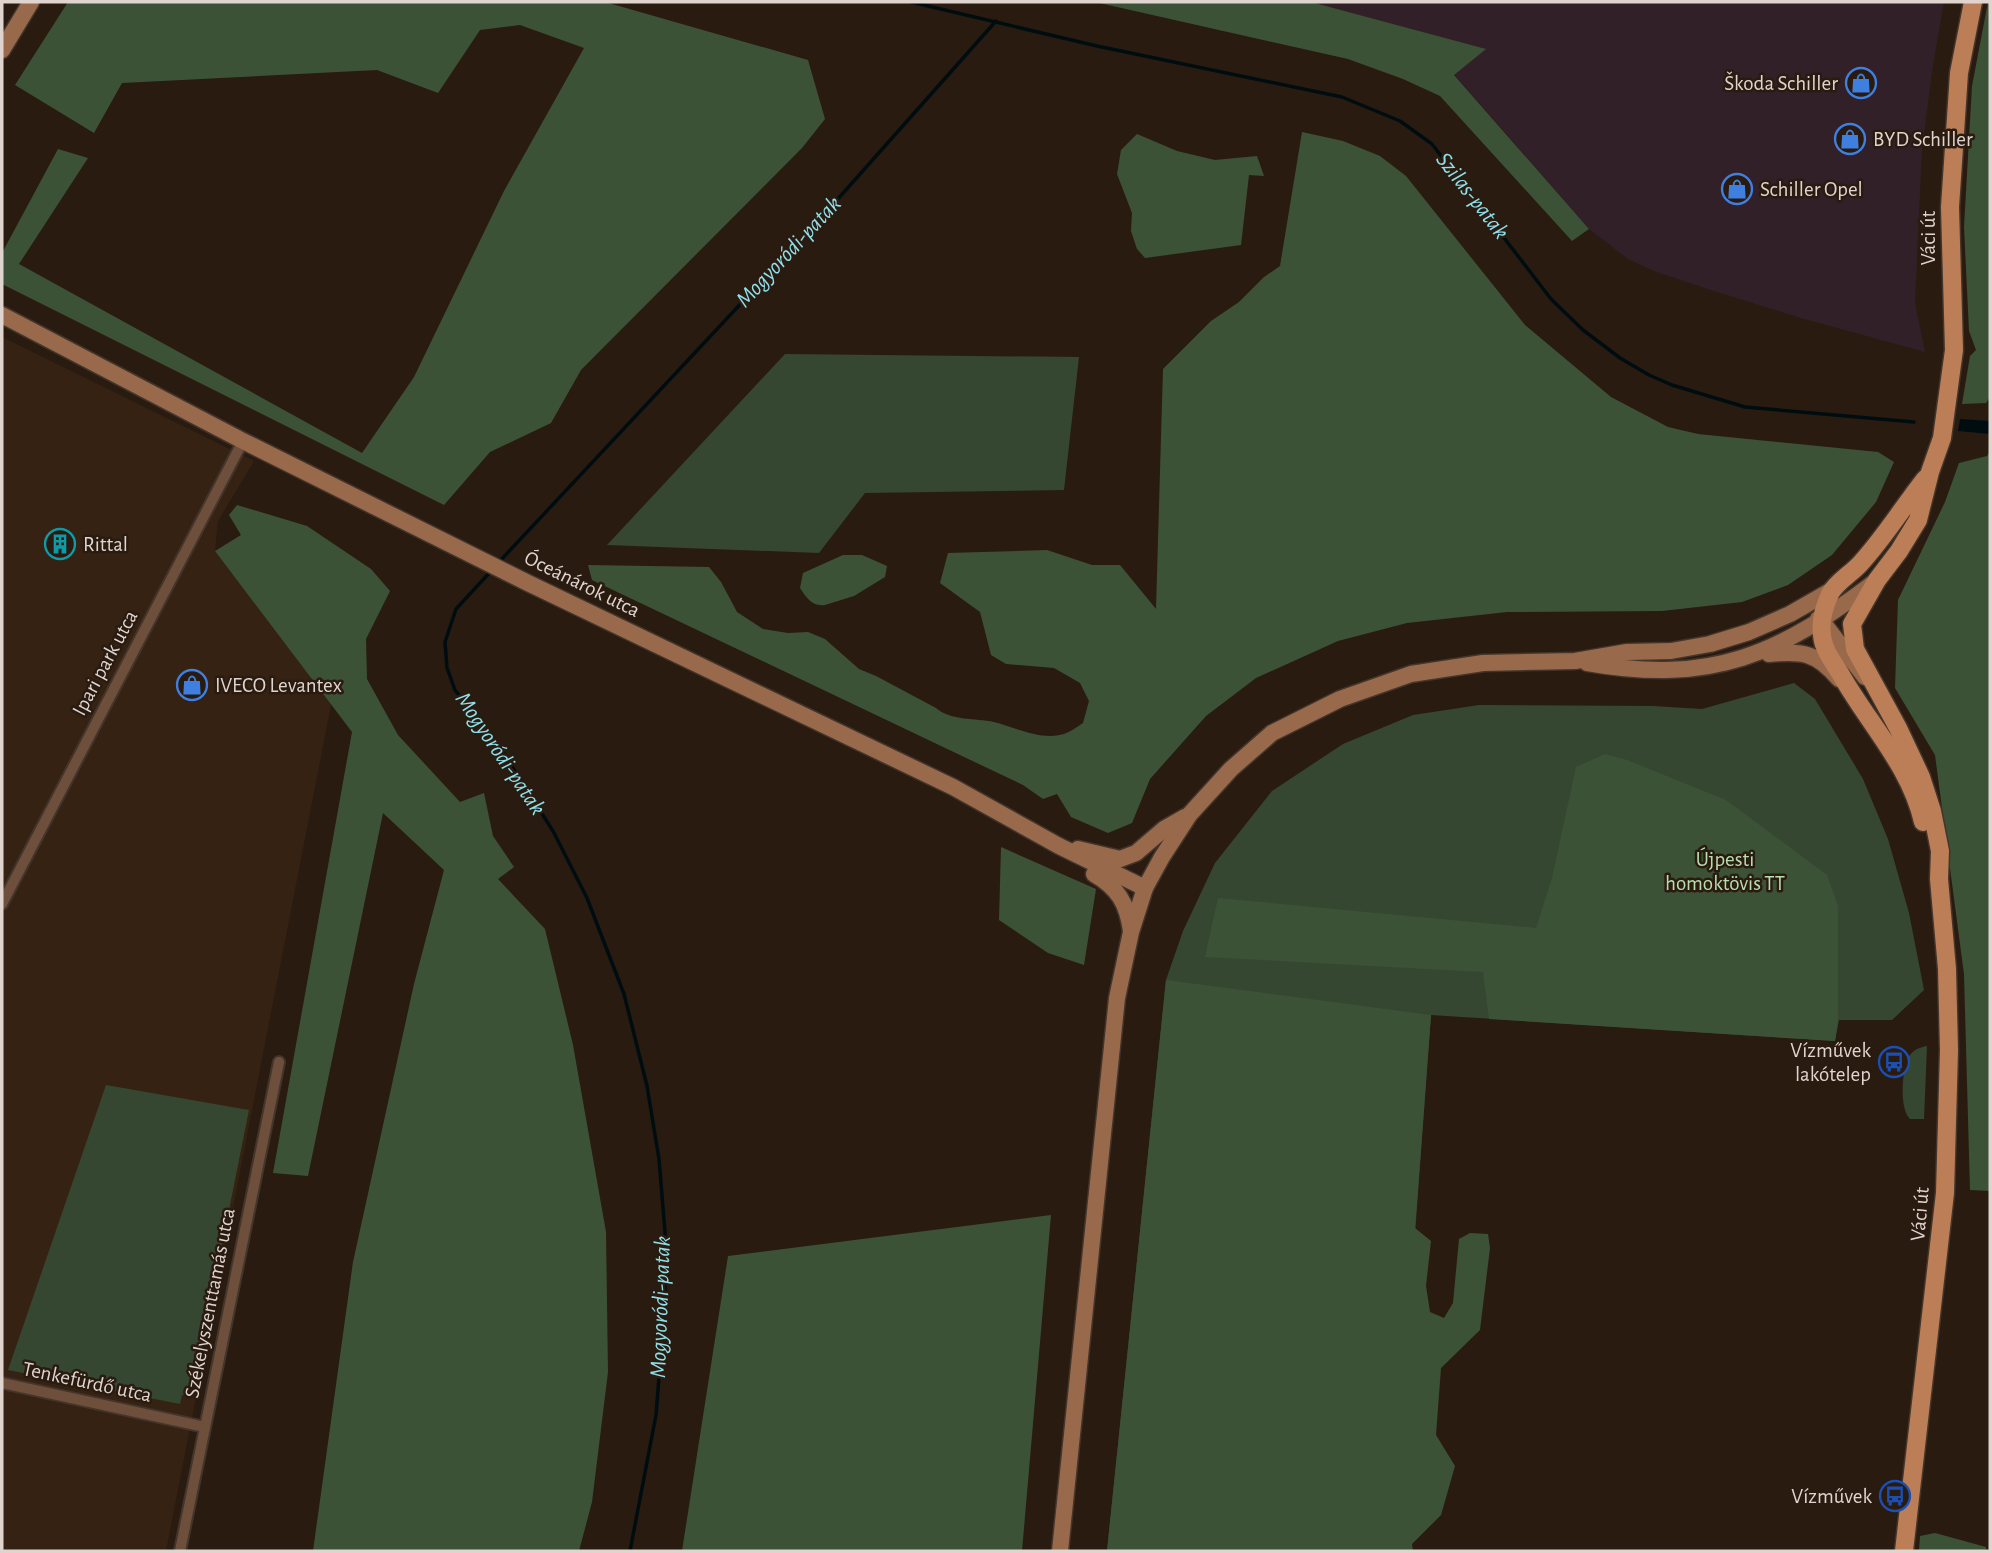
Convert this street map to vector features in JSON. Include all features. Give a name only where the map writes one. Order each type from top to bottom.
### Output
[{"type":"main road","points":[[2,50],[31,2]]},
{"type":"main road","name":"Váci út","points":[[1904,1551],[1946,1179],[1949,1050],[1947,969],[1939,879],[1940,851],[1932,811],[1925,788],[1898,728],[1854,649],[1852,624],[1877,580],[1918,520],[1942,438],[1954,336],[1950,207],[1959,73],[1973,2]]},
{"type":"main road","name":"Óceánárok utca","points":[[2,315],[243,441],[953,786],[1059,846],[1145,888]]},
{"type":"main road","name":"Váci út","points":[[1930,472],[1859,566],[1832,590],[1821,620],[1822,637],[1827,651],[1851,694],[1881,735],[1907,779],[1922,814],[1939,879]]},
{"type":"main road","points":[[1756,655],[1796,637],[1877,580]]},
{"type":"main road","points":[[1060,1551],[1112,1029],[1131,932],[1145,888],[1190,814],[1231,769],[1272,733],[1340,699],[1411,674],[1483,663],[1575,661],[1627,652],[1671,651],[1710,644],[1749,632],[1790,614],[1832,590]]},
{"type":"main road","points":[[1790,614],[1821,620],[1874,687]]},
{"type":"main road","points":[[1575,661],[1628,670],[1667,670],[1704,667],[1756,655],[1797,652],[1829,667],[1851,694]]},
{"type":"main road","points":[[1059,846],[1120,859],[1136,853],[1164,829],[1190,814]]},
{"type":"main road","points":[[1059,846],[1087,870],[1111,884],[1128,912],[1131,932]]},
{"type":"street","name":"Ipari park utca","points":[[2,904],[243,441]]},
{"type":"street","name":"Székelyszenttamás utca","points":[[180,1551],[279,1062]]},
{"type":"street","name":"Tenkefürdő utca","points":[[2,1383],[205,1427]]},
{"type":"shaded area","name":"Schiller Opel","points":[[1311,2],[1944,2],[1922,149],[1915,303],[1925,352],[1708,289],[1654,271],[1628,259],[1589,229],[1454,74],[1485,49]]},
{"type":"shaded area","points":[[2,337],[254,461],[218,521],[215,551],[332,700],[166,1551],[2,1551]]},
{"type":"shaded area","points":[[1960,419],[1990,421],[1990,434],[1958,431]]},
{"type":"green space","points":[[68,2],[605,2],[808,60],[825,119],[802,148],[581,370],[551,423],[490,452],[444,505],[2,284],[2,253],[58,149],[88,158],[19,264],[362,453],[414,377],[504,191],[584,48],[520,25],[480,30],[438,93],[377,70],[122,83],[94,133],[15,85]]},
{"type":"green space","points":[[1095,2],[1311,2],[1486,49],[1454,75],[1589,229],[1572,241],[1440,96],[1348,59]]},
{"type":"green space","points":[[1988,2],[1990,397],[1986,403],[1962,404],[1970,356],[1976,350],[1969,331],[1964,227],[1972,86]]},
{"type":"green space","points":[[1302,132],[1343,141],[1380,156],[1406,176],[1525,325],[1611,397],[1668,427],[1698,434],[1878,452],[1894,462],[1876,502],[1832,555],[1788,585],[1742,602],[1662,611],[1507,612],[1407,623],[1338,641],[1256,678],[1206,716],[1150,779],[1132,823],[1108,833],[1071,817],[1057,794],[1043,799],[1023,785],[592,580],[588,565],[709,567],[721,582],[737,612],[763,629],[788,633],[808,632],[825,639],[859,669],[942,712],[956,717],[994,722],[1037,735],[1055,736],[1074,729],[1083,723],[1089,701],[1080,683],[1054,668],[1006,664],[991,655],[980,612],[940,583],[948,553],[1047,550],[1092,565],[1120,565],[1156,609],[1163,369],[1211,321],[1239,302],[1264,277],[1280,266]]},
{"type":"green space","points":[[1137,134],[1177,151],[1215,160],[1257,156],[1264,176],[1249,175],[1241,245],[1145,258],[1137,249],[1131,231],[1132,213],[1117,174],[1121,150]]},
{"type":"green space","points":[[785,354],[1079,357],[1064,490],[865,493],[819,553],[607,545]]},
{"type":"green space","points":[[1990,451],[1990,1191],[1970,1190],[1964,974],[1935,755],[1895,688],[1898,600],[1945,502],[1959,463],[1987,456]]},
{"type":"green space","points":[[237,505],[307,526],[371,569],[390,591],[366,639],[367,679],[398,735],[460,802],[484,793],[493,836],[514,867],[498,879],[545,929],[573,1045],[606,1232],[608,1372],[592,1502],[579,1551],[313,1551],[353,1262],[414,984],[444,870],[383,813],[308,1176],[273,1173],[352,732],[215,551],[241,535],[229,515]]},
{"type":"green space","points":[[843,555],[862,555],[887,566],[885,577],[854,596],[825,605],[813,603],[800,588],[803,573]]},
{"type":"green space","name":"Újpesti homoktövis TT","points":[[1794,683],[1815,699],[1863,779],[1888,839],[1909,913],[1924,990],[1892,1020],[1839,1020],[1835,1041],[1431,1015],[1392,1551],[1107,1551],[1166,980],[1183,931],[1215,863],[1272,791],[1343,744],[1413,715],[1479,705],[1653,706],[1702,709]]},
{"type":"green space","points":[[1605,754],[1627,760],[1726,800],[1827,875],[1838,906],[1838,1020],[1835,1041],[1489,1019],[1483,972],[1205,957],[1218,898],[1536,928],[1552,878],[1576,767]]},
{"type":"green space","points":[[1001,847],[1096,889],[1084,965],[1048,953],[999,920]]},
{"type":"green space","points":[[1166,980],[1431,1015],[1415,1228],[1431,1241],[1426,1286],[1430,1312],[1444,1318],[1453,1303],[1459,1239],[1470,1233],[1488,1234],[1490,1248],[1480,1330],[1441,1368],[1436,1435],[1455,1466],[1441,1515],[1412,1544],[1413,1551],[1107,1551]]},
{"type":"green space","points":[[1927,1046],[1924,1119],[1910,1119],[1903,1099],[1906,1064],[1914,1051]]},
{"type":"green space","points":[[106,1085],[249,1110],[192,1395],[182,1395],[180,1404],[8,1370]]},
{"type":"green space","points":[[1051,1215],[1022,1551],[682,1551],[728,1256]]},
{"type":"green space","points":[[1935,1533],[1986,1547],[1986,1551],[1919,1551],[1920,1536]]},
{"type":"waterway","name":"Szilas-patak","points":[[911,2],[1097,46],[1342,97],[1400,121],[1432,144],[1551,299],[1583,330],[1620,358],[1649,375],[1672,385],[1745,407],[1914,422]]},
{"type":"waterway","name":"Mogyoródi-patak","points":[[499,562],[821,218],[996,21]]},
{"type":"waterway","name":"Mogyoródi-patak","points":[[492,570],[456,609],[445,642],[447,668],[455,690],[499,746],[553,831],[587,898],[624,994],[647,1086],[659,1159],[665,1232],[665,1302],[656,1415],[630,1551]]},
{"type":"place","name":"Škoda Schiller","points":[[1861,83]]},
{"type":"place","name":"BYD Schiller","points":[[1850,139]]},
{"type":"place","name":"Schiller Opel","points":[[1737,189]]},
{"type":"place","name":"Rittal","points":[[60,544]]},
{"type":"place","name":"IVECO Levantex","points":[[192,685]]},
{"type":"place","name":"Vízművek lakótelep","points":[[1894,1062]]},
{"type":"place","name":"Vízművek","points":[[1895,1496]]}]
